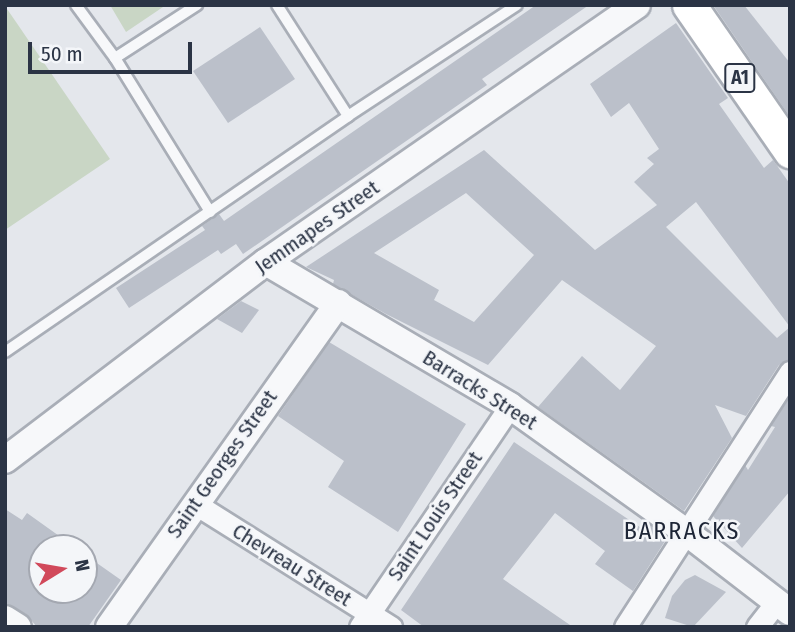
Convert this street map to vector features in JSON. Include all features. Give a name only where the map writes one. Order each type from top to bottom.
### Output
[{"type":"main road","name":"A1","points":[[689,5],[790,151]]},
{"type":"street","name":"Jemmapes Street","points":[[5,460],[266,262],[637,5]]},
{"type":"street","name":"Barracks Street","points":[[266,262],[510,406],[686,532],[784,607]]},
{"type":"street","name":"Saint Georges Street","points":[[109,627],[194,503],[338,303]]},
{"type":"street","points":[[625,627],[790,372]]},
{"type":"street","name":"Saint Louis Street","points":[[365,620],[510,406]]},
{"type":"street","name":"Chevreau Street","points":[[194,503],[365,620],[391,627]]},
{"type":"street","points":[[757,627],[784,607]]},
{"type":"street","points":[[5,619],[18,627]]},
{"type":"lane","points":[[76,5],[115,58],[210,212]]},
{"type":"lane","points":[[115,58],[197,5]]},
{"type":"lane","points":[[277,5],[348,116]]},
{"type":"lane","points":[[5,352],[348,116],[517,5]]},
{"type":"green space","points":[[110,5],[166,5],[126,32]]},
{"type":"green space","points":[[5,6],[110,159],[5,230]]},
{"type":"building","points":[[536,5],[589,5],[482,79],[487,85],[243,254],[236,244],[221,254],[218,250],[129,308],[116,288],[205,230],[202,226],[219,214],[224,221]]},
{"type":"building","points":[[713,5],[744,5],[790,63],[790,117]]},
{"type":"building","points":[[676,23],[728,98],[719,104],[764,168],[773,160],[790,184],[790,327],[790,359],[779,365],[746,416],[715,405],[732,438],[684,511],[538,407],[582,356],[620,390],[656,346],[562,280],[488,365],[386,314],[333,284],[334,280],[306,267],[484,150],[595,250],[657,205],[634,182],[654,164],[647,158],[659,149],[629,103],[611,117],[590,84]],"holes":[[[466,193],[534,255],[474,322],[434,300],[439,290],[374,253]],[[696,202],[790,327],[777,338],[666,227]]]},
{"type":"building","points":[[260,27],[295,79],[228,123],[193,71]]},
{"type":"building","points":[[241,301],[259,310],[242,333],[217,319]]},
{"type":"building","points":[[329,342],[466,424],[398,532],[328,487],[344,461],[278,416]]},
{"type":"building","points":[[790,397],[790,491],[742,548],[713,516],[745,465],[748,470]]},
{"type":"building","points":[[514,442],[653,536],[641,519],[667,538],[633,591],[595,564],[605,551],[555,513],[503,579],[573,627],[424,627],[401,610]]},
{"type":"building","points":[[5,509],[22,520],[27,513],[56,534],[28,534],[28,604],[98,604],[98,564],[121,580],[88,627],[37,627],[26,614],[5,603]]},
{"type":"building","points":[[695,575],[726,592],[693,627],[665,618],[672,596],[685,580]]},
{"type":"district","name":"BARRACKS","points":[[682,532]]}]
